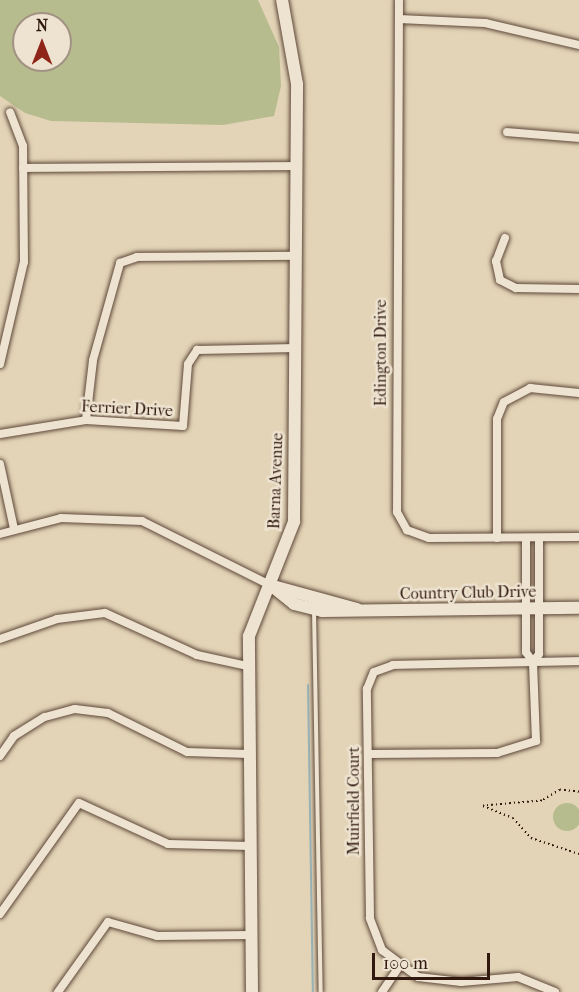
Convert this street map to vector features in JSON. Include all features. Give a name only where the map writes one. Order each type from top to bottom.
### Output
[{"type":"street","name":"Barna Avenue","points":[[252,992],[247,666],[254,618],[272,586],[294,522],[297,84],[282,0]]},
{"type":"street","name":"Edington Drive","points":[[399,0],[396,512],[417,536],[579,537]]},
{"type":"street","points":[[399,19],[485,22],[579,45]]},
{"type":"street","points":[[0,364],[24,262],[24,168],[20,129],[10,112]]},
{"type":"street","points":[[507,132],[579,138]]},
{"type":"street","points":[[24,168],[298,166]]},
{"type":"street","points":[[505,238],[496,261],[500,280],[516,288],[579,289]]},
{"type":"street","points":[[86,420],[93,360],[120,263],[137,257],[297,256]]},
{"type":"street","name":"Ferrier Drive","points":[[0,434],[86,420],[183,426],[188,364],[197,350],[296,348]]},
{"type":"street","points":[[497,538],[497,419],[504,402],[530,388],[579,393]]},
{"type":"street","points":[[0,464],[14,529]]},
{"type":"street","name":"Country Club Drive","points":[[0,534],[14,529],[100,516],[142,521],[272,586],[358,609]]},
{"type":"street","points":[[526,538],[526,565],[531,610],[539,654],[533,662]]},
{"type":"street","points":[[368,754],[497,753],[531,744],[539,729],[533,662],[526,652],[539,565],[539,538]]},
{"type":"street","points":[[526,565],[539,565]]},
{"type":"street","name":"Country Club Drive","points":[[272,586],[294,604],[314,609],[531,610],[579,608]]},
{"type":"street","points":[[0,639],[57,619],[105,613],[197,655],[247,666]]},
{"type":"street","name":"Muirfield Court","points":[[399,967],[382,950],[370,918],[368,680],[382,666],[579,661]]},
{"type":"street","points":[[0,756],[22,732],[45,717],[75,709],[108,713],[187,752],[248,754]]},
{"type":"street","points":[[0,914],[79,803],[168,844],[250,846]]},
{"type":"street","points":[[58,992],[108,922],[157,936],[252,935]]},
{"type":"street","points":[[382,992],[399,967],[440,981],[518,977],[555,992]]},
{"type":"lane","points":[[314,609],[321,992]]},
{"type":"path","points":[[579,792],[560,790],[542,801],[483,806],[513,818],[531,838],[579,854]]},
{"type":"green space","points":[[0,0],[258,0],[279,47],[281,86],[274,116],[223,125],[51,121],[25,113],[0,96]]},
{"type":"green space","points":[[567,803],[577,807],[581,817],[577,827],[567,831],[557,827],[553,817],[557,807]]},
{"type":"waterway","points":[[308,685],[313,992]]}]
